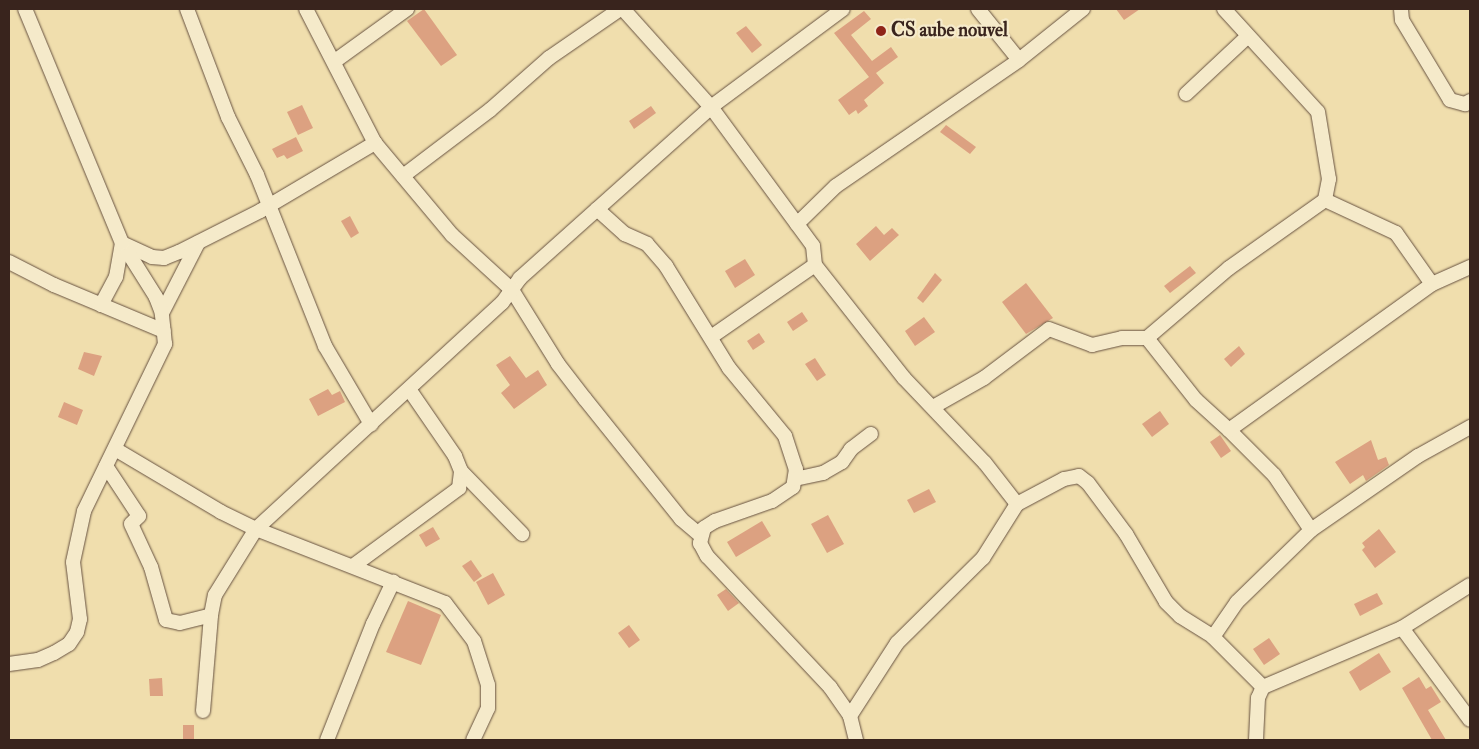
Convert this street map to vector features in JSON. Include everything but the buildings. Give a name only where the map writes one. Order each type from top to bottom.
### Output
[{"type":"street","points":[[9,664],[38,660],[54,653],[69,644],[77,632],[80,618],[73,562],[84,511],[165,344],[162,314],[156,298],[122,243],[25,9]]},
{"type":"street","points":[[187,9],[228,117],[268,206],[325,346],[371,424]]},
{"type":"street","points":[[306,9],[375,144],[452,235],[512,290],[558,364],[681,519],[700,535],[701,548],[707,556],[813,667],[850,716],[856,740]]},
{"type":"street","points":[[334,61],[407,9]]},
{"type":"street","points":[[403,176],[490,110],[549,58],[621,9],[711,107],[812,246],[815,265],[904,378],[985,463],[1017,504]]},
{"type":"street","points":[[203,710],[211,615],[215,595],[256,529],[409,389],[512,290],[520,278],[711,107],[843,9]]},
{"type":"street","points":[[978,9],[1019,60]]},
{"type":"street","points":[[797,224],[836,186],[1019,60],[1083,9]]},
{"type":"street","points":[[933,407],[984,378],[1049,329],[1092,345],[1122,338],[1147,338],[1229,268],[1324,200],[1328,179],[1327,156],[1318,112],[1285,73],[1247,36],[1224,9]]},
{"type":"street","points":[[1401,9],[1402,20],[1450,100],[1465,104],[1470,101]]},
{"type":"street","points":[[1186,94],[1247,36]]},
{"type":"street","points":[[122,243],[152,257],[164,258],[268,206],[375,144]]},
{"type":"street","points":[[1324,200],[1396,233],[1432,284]]},
{"type":"street","points":[[598,209],[625,234],[646,244],[666,266],[729,368],[785,436],[794,456],[795,479],[786,493],[715,521],[700,535]]},
{"type":"street","points":[[162,314],[198,242]]},
{"type":"street","points":[[101,305],[116,277],[122,243]]},
{"type":"street","points":[[9,262],[101,305],[164,331]]},
{"type":"street","points":[[711,337],[815,265]]},
{"type":"street","points":[[1229,430],[1432,284],[1470,267]]},
{"type":"street","points":[[1147,338],[1196,400],[1229,430],[1274,476],[1311,530]]},
{"type":"street","points":[[409,389],[455,456],[461,471],[522,534]]},
{"type":"street","points":[[1213,637],[1236,602],[1311,530],[1418,456],[1470,428]]},
{"type":"street","points":[[795,479],[823,473],[842,462],[851,449],[871,434]]},
{"type":"street","points":[[115,449],[221,512],[256,529],[307,552],[354,566],[445,604],[474,641],[484,665],[488,708],[473,740]]},
{"type":"street","points":[[106,466],[139,516],[131,524],[151,567],[166,620],[180,623],[211,615]]},
{"type":"street","points":[[354,566],[451,496],[459,488],[461,471]]},
{"type":"street","points":[[850,716],[897,643],[982,558],[1017,504],[1064,479],[1079,476],[1088,483],[1126,534],[1166,602],[1180,616],[1213,637],[1263,687]]},
{"type":"street","points":[[327,740],[372,624],[393,582]]},
{"type":"street","points":[[1256,740],[1258,698],[1263,687],[1402,628],[1470,585]]},
{"type":"street","points":[[1402,628],[1470,720]]},
{"type":"place","name":"CS aube nouvel","points":[[881,31]]}]
